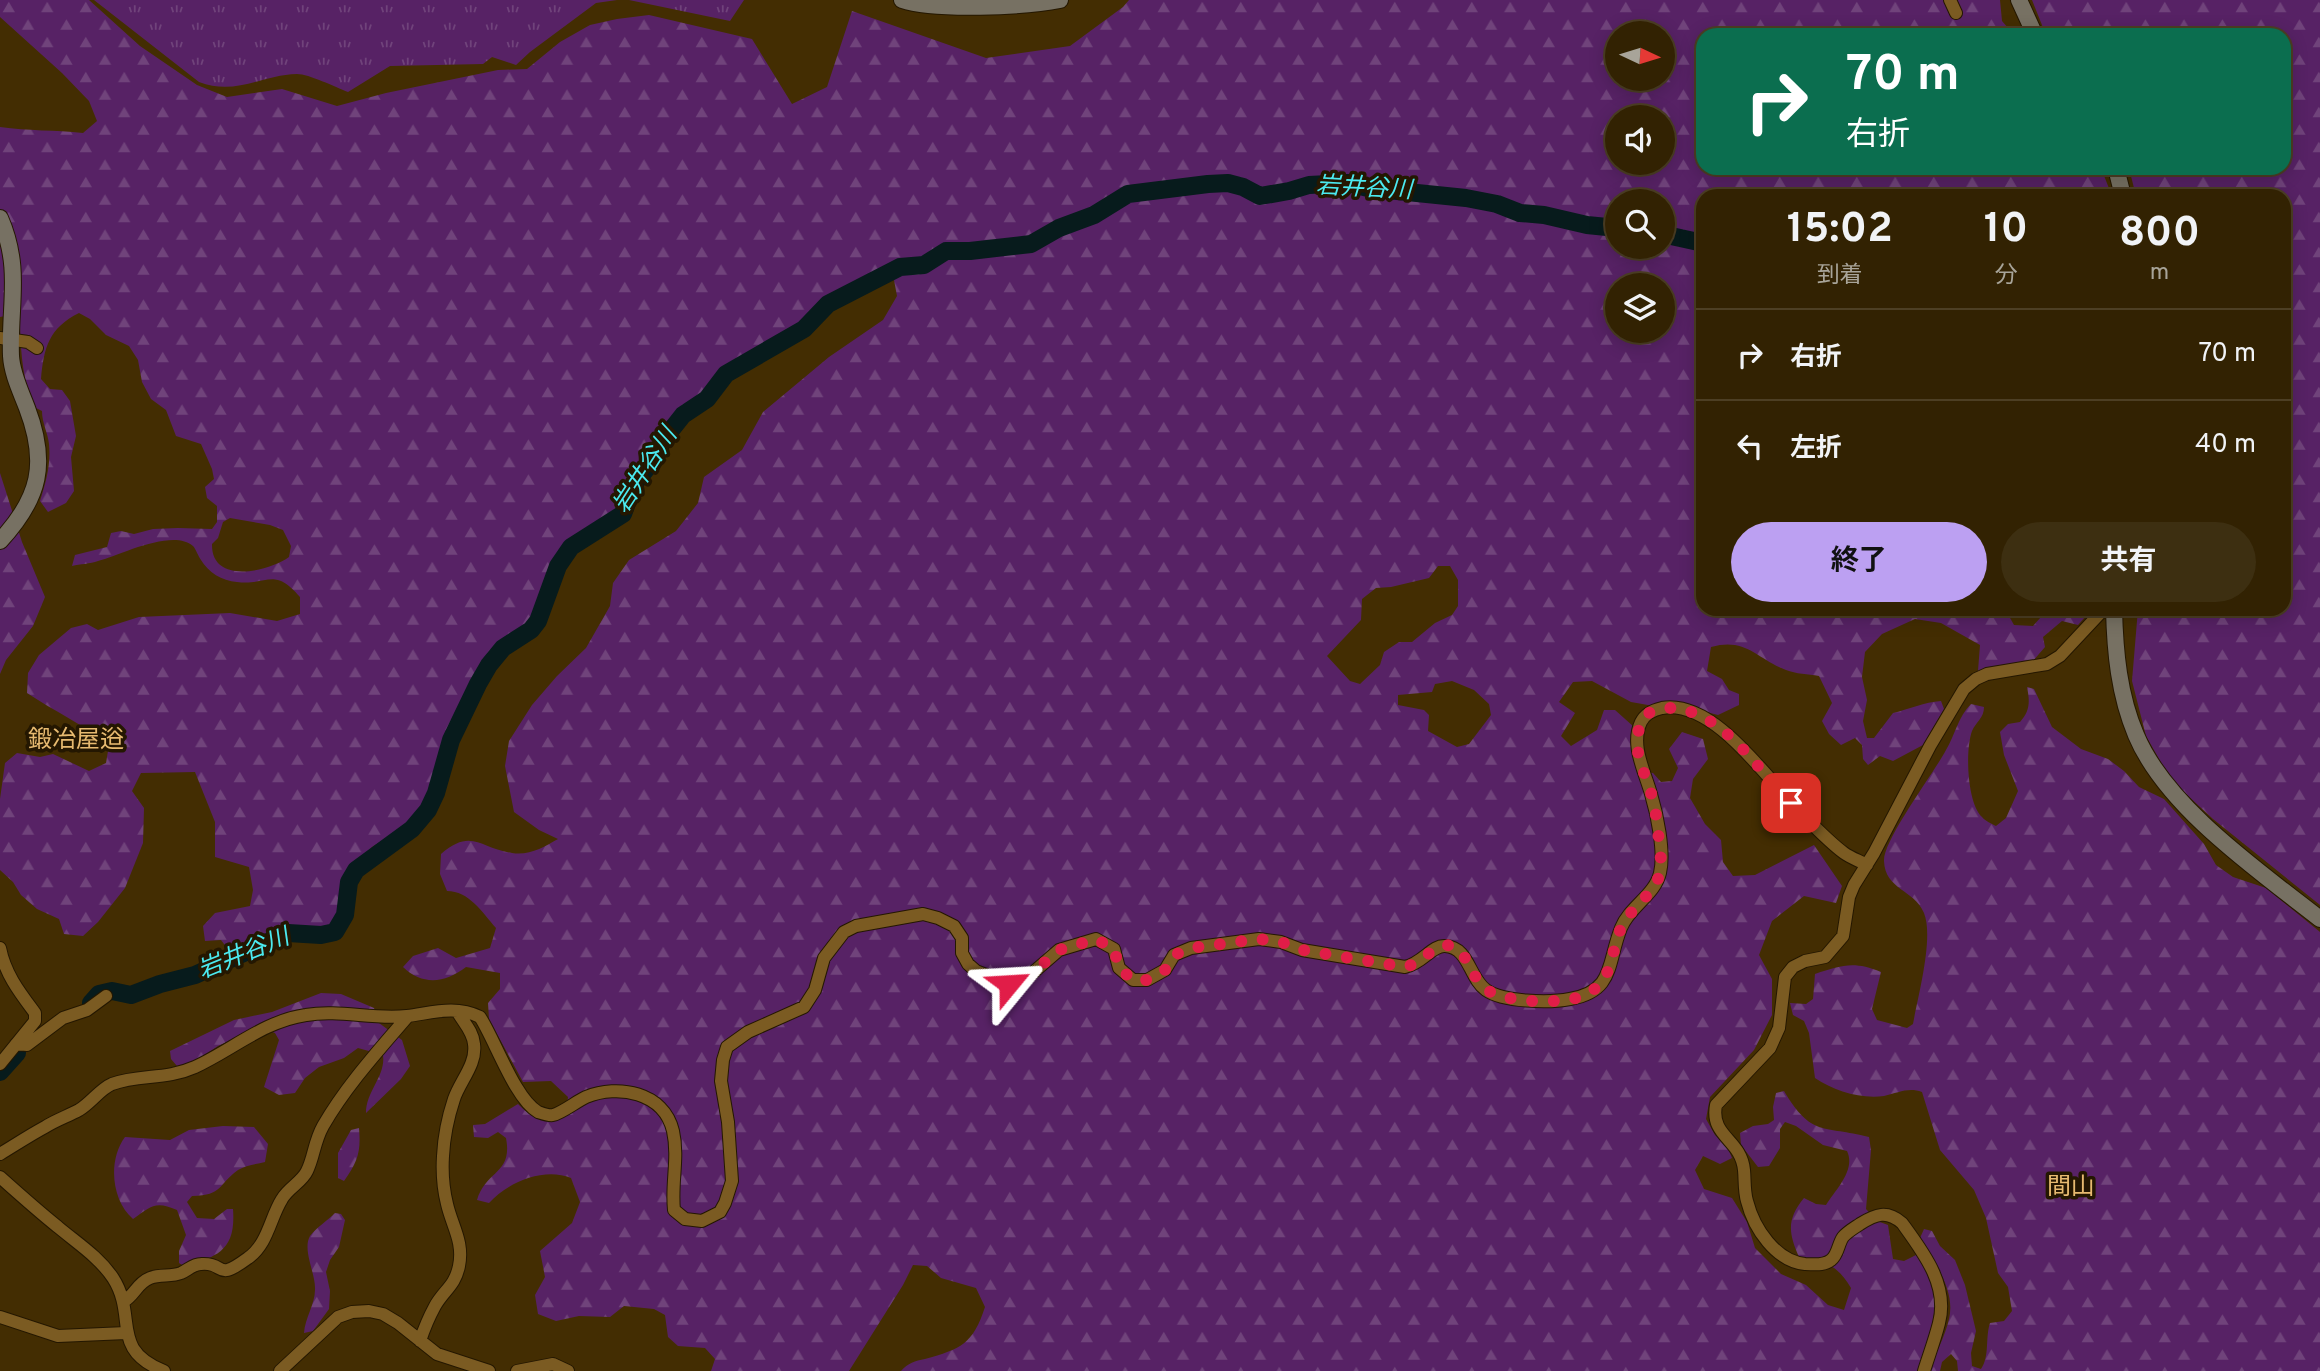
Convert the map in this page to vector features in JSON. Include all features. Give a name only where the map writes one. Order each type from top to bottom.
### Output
[{"type":"street","points":[[902,0],[939,5],[1018,4],[1060,0]]},
{"type":"street","points":[[1950,0],[1956,13]]},
{"type":"street","points":[[2019,0],[2032,28]]},
{"type":"street","points":[[0,218],[13,254],[14,290],[5,339],[39,443],[35,486],[26,509],[0,541]]},
{"type":"street","points":[[5,339],[28,342],[37,348]]},
{"type":"street","points":[[1924,1371],[1940,1322],[1941,1292],[1934,1273],[1902,1223],[1895,1216],[1878,1214],[1845,1234],[1831,1261],[1822,1265],[1794,1262],[1784,1258],[1773,1247],[1751,1214],[1744,1186],[1743,1164],[1732,1143],[1717,1126],[1714,1116],[1716,1105],[1770,1048],[1780,1028],[1785,977],[1793,967],[1805,961],[1825,957],[1843,936],[1849,897],[1930,746],[1964,689],[1976,678],[1987,674],[2036,668],[2047,664],[2060,656],[2095,616]]},
{"type":"street","points":[[2115,616],[2115,646],[2127,709],[2137,737],[2153,766],[2182,804],[2199,820],[2320,919]]},
{"type":"street","points":[[0,1154],[79,1109],[108,1086],[120,1081],[162,1077],[196,1067],[271,1025],[305,1015],[339,1013],[382,1017],[408,1016],[439,1010],[457,1011],[480,1017],[517,1089],[530,1106],[540,1113],[554,1115],[584,1098],[613,1091],[649,1097],[659,1105],[672,1127],[676,1148],[677,1167],[672,1192],[674,1210],[685,1219],[702,1221],[720,1212],[732,1181],[728,1122],[721,1082],[727,1047],[748,1032],[804,1007],[815,990],[824,958],[844,932],[856,926],[923,914],[954,926],[962,938],[962,953],[976,971],[1009,984],[1021,983],[1059,950],[1096,939],[1114,949],[1119,968],[1133,980],[1147,980],[1165,970],[1174,955],[1191,948],[1259,939],[1281,942],[1302,950],[1405,967],[1417,965],[1431,951],[1442,945],[1450,946],[1460,950],[1481,985],[1498,996],[1536,1001],[1567,1000],[1584,996],[1603,984],[1621,927],[1655,886],[1660,874],[1662,860],[1656,812],[1639,758],[1638,736],[1641,721],[1650,712],[1664,708],[1700,715],[1715,725],[1753,759],[1780,792],[1843,853],[1867,865]]},
{"type":"street","points":[[0,948],[3,964],[36,1013],[35,1021],[0,1064]]},
{"type":"street","points":[[16,1044],[27,1045],[63,1018],[87,1010],[106,996]]},
{"type":"street","points":[[420,1341],[436,1304],[455,1280],[460,1262],[458,1232],[447,1206],[443,1185],[443,1158],[446,1125],[475,1045],[470,1031],[457,1011]]},
{"type":"street","points":[[123,1302],[130,1298],[140,1283],[153,1276],[175,1275],[200,1264],[212,1265],[222,1272],[228,1271],[254,1253],[263,1241],[282,1197],[307,1171],[322,1127],[344,1092],[408,1016]]},
{"type":"street","points":[[0,1178],[97,1259],[114,1280],[123,1302],[126,1333],[138,1356],[149,1365],[164,1371]]},
{"type":"street","points":[[280,1371],[338,1317],[352,1312],[369,1311],[383,1314],[398,1323],[448,1359],[489,1371]]},
{"type":"street","points":[[0,1317],[58,1336],[126,1333]]},
{"type":"street","points":[[517,1371],[553,1364],[568,1371]]},
{"type":"green space","points":[[0,0],[89,0],[140,46],[197,85],[227,97],[282,89],[337,106],[498,70],[527,69],[560,42],[590,25],[649,15],[752,39],[792,104],[827,87],[852,11],[986,58],[1070,46],[1129,0],[2000,0],[2002,21],[2008,28],[1696,28],[1696,175],[2104,175],[2109,189],[1696,189],[1696,616],[2009,616],[2014,625],[2033,626],[2042,616],[2086,616],[2078,625],[2062,621],[2043,637],[2045,647],[2032,662],[1978,671],[1980,645],[1941,623],[1915,619],[1882,634],[1865,652],[1862,677],[1867,700],[1863,721],[1867,738],[1874,738],[1893,713],[1941,701],[1944,709],[1923,745],[1893,761],[1880,756],[1868,765],[1863,759],[1862,745],[1855,738],[1841,745],[1829,734],[1822,721],[1832,703],[1819,676],[1786,670],[1751,651],[1733,645],[1711,647],[1707,671],[1722,679],[1729,690],[1739,694],[1739,705],[1718,715],[1675,704],[1648,705],[1631,702],[1592,681],[1573,682],[1559,702],[1575,713],[1561,736],[1571,746],[1597,730],[1604,710],[1615,710],[1634,727],[1638,771],[1653,773],[1661,782],[1672,781],[1678,768],[1669,749],[1682,732],[1703,739],[1708,759],[1693,779],[1690,798],[1705,824],[1721,840],[1723,862],[1733,876],[1755,875],[1814,845],[1842,886],[1836,903],[1804,896],[1772,921],[1759,955],[1772,979],[1772,1015],[1754,1050],[1710,1097],[1706,1119],[1715,1135],[1727,1146],[1732,1158],[1720,1164],[1703,1156],[1695,1170],[1704,1189],[1732,1198],[1747,1222],[1755,1248],[1781,1274],[1806,1285],[1828,1305],[1844,1310],[1851,1288],[1841,1274],[1829,1265],[1799,1257],[1791,1226],[1794,1213],[1804,1198],[1826,1205],[1847,1172],[1847,1151],[1823,1145],[1796,1126],[1785,1122],[1780,1129],[1780,1148],[1769,1166],[1758,1167],[1741,1145],[1740,1133],[1774,1120],[1776,1093],[1784,1091],[1811,1123],[1829,1130],[1869,1137],[1871,1150],[1866,1209],[1877,1221],[1888,1225],[1893,1259],[1904,1261],[1916,1255],[1926,1270],[1935,1297],[1932,1325],[1921,1371],[901,1371],[912,1363],[948,1352],[964,1343],[976,1329],[985,1307],[976,1288],[941,1278],[927,1266],[913,1265],[849,1371],[711,1371],[715,1359],[705,1348],[678,1346],[668,1337],[665,1315],[654,1309],[624,1306],[610,1317],[579,1316],[556,1321],[538,1314],[535,1295],[545,1277],[540,1251],[572,1223],[580,1202],[571,1178],[549,1174],[516,1183],[489,1203],[477,1200],[486,1183],[502,1166],[507,1150],[506,1138],[498,1132],[488,1138],[474,1137],[473,1125],[485,1124],[518,1104],[535,1117],[551,1117],[566,1111],[568,1097],[551,1081],[523,1082],[489,1019],[488,1003],[500,989],[500,973],[466,967],[442,979],[426,980],[403,967],[413,956],[438,948],[456,958],[490,948],[496,928],[468,898],[447,891],[440,874],[441,854],[452,846],[469,841],[501,851],[524,853],[558,839],[539,830],[514,812],[505,766],[509,741],[532,705],[586,648],[610,606],[613,583],[629,560],[676,531],[698,503],[704,477],[742,450],[763,412],[829,357],[883,320],[897,296],[894,280],[878,276],[825,300],[802,324],[777,343],[730,366],[698,399],[673,417],[618,498],[615,511],[566,545],[551,569],[538,612],[528,627],[496,648],[471,686],[451,726],[425,804],[411,822],[372,847],[345,876],[342,907],[331,927],[316,932],[286,929],[230,952],[221,940],[205,941],[203,926],[215,913],[250,906],[253,890],[249,867],[215,857],[215,822],[195,772],[141,773],[132,791],[144,808],[143,843],[125,888],[83,936],[64,934],[59,919],[37,909],[0,870],[0,799],[5,763],[17,753],[40,757],[53,754],[89,771],[106,763],[109,745],[27,693],[28,673],[39,655],[71,628],[87,624],[98,630],[139,617],[230,613],[277,621],[300,614],[300,597],[283,582],[270,579],[247,583],[221,578],[204,564],[193,546],[184,541],[146,544],[95,562],[72,566],[75,555],[107,547],[111,533],[121,531],[134,534],[153,529],[178,528],[212,529],[217,522],[217,506],[207,498],[205,487],[214,479],[212,469],[201,444],[176,436],[166,410],[151,399],[142,382],[138,360],[129,346],[106,335],[90,319],[79,313],[61,325],[50,340],[41,379],[50,389],[62,390],[70,401],[76,436],[71,457],[74,491],[66,503],[48,512],[40,501],[49,466],[48,440],[42,411],[34,407],[27,388],[20,327],[5,316],[0,317],[0,127],[83,133],[97,121],[89,101],[0,17]],"holes":[[[230,518],[283,530],[291,546],[289,557],[255,570],[230,570],[221,565],[214,557],[212,544],[218,538],[223,522]],[[1438,566],[1450,566],[1458,580],[1458,606],[1452,615],[1435,623],[1412,642],[1399,642],[1384,652],[1380,665],[1360,684],[1350,681],[1327,656],[1361,620],[1362,599],[1376,588],[1429,578]],[[1452,681],[1474,690],[1489,704],[1491,715],[1469,744],[1457,747],[1428,731],[1429,715],[1424,710],[1398,705],[1398,695],[1432,692],[1435,684]]]},
{"type":"green space","points":[[94,0],[617,0],[596,3],[516,65],[492,57],[483,64],[390,66],[348,92],[315,78],[297,74],[225,87],[199,82]]},
{"type":"green space","points":[[629,0],[744,0],[730,21]]},
{"type":"green space","points":[[2032,0],[2320,0],[2320,905],[2213,819],[2171,780],[2146,736],[2132,681],[2137,616],[2291,616],[2291,189],[2134,189],[2131,175],[2291,175],[2291,28],[2043,28]]},
{"type":"green space","points":[[0,473],[22,542],[45,597],[33,626],[6,660],[0,674]]},
{"type":"green space","points":[[2027,687],[2034,689],[2052,727],[2081,749],[2108,759],[2139,787],[2164,799],[2204,844],[2216,865],[2233,877],[2266,888],[2320,932],[2320,1371],[1958,1371],[1957,1361],[1951,1354],[1942,1362],[1940,1371],[1929,1371],[1945,1332],[1950,1308],[1947,1287],[1920,1238],[1924,1229],[1932,1231],[1940,1246],[1955,1260],[1965,1285],[1976,1331],[1971,1353],[1972,1366],[1981,1369],[1984,1364],[1990,1323],[2004,1321],[2012,1311],[2008,1287],[1998,1273],[1986,1218],[1974,1190],[1940,1150],[1922,1092],[1908,1090],[1884,1096],[1857,1095],[1830,1087],[1815,1078],[1809,1033],[1804,1021],[1793,1015],[1790,1003],[1806,1004],[1813,999],[1815,974],[1841,967],[1863,966],[1881,972],[1872,1009],[1877,1020],[1907,1028],[1913,1024],[1924,967],[1927,924],[1919,905],[1889,878],[1884,861],[1886,851],[1971,704],[1984,707],[1972,731],[1968,750],[1973,800],[1982,817],[1996,826],[2006,818],[2018,791],[2004,755],[2000,732],[2008,724],[2020,722],[2026,714],[2029,702]]},
{"type":"green space","points":[[321,993],[341,994],[374,1008],[379,1023],[402,1040],[410,1066],[401,1079],[366,1113],[369,1098],[382,1070],[383,1055],[358,1048],[344,1058],[319,1067],[305,1078],[295,1093],[279,1095],[264,1087],[279,1040],[275,1033],[260,1027],[218,1046],[188,1066],[177,1066],[171,1059],[170,1051],[234,1020],[272,1012]]},
{"type":"green space","points":[[223,1126],[254,1127],[268,1144],[265,1162],[241,1168],[215,1191],[192,1196],[187,1202],[197,1218],[214,1219],[227,1209],[233,1209],[233,1223],[232,1234],[223,1249],[207,1259],[184,1266],[179,1263],[179,1251],[186,1235],[177,1210],[153,1206],[133,1219],[116,1191],[116,1157],[125,1137],[170,1140],[189,1130]]},
{"type":"green space","points":[[359,1128],[358,1156],[344,1181],[338,1178],[338,1153],[351,1130]]},
{"type":"green space","points":[[335,1213],[341,1214],[345,1220],[339,1247],[326,1272],[330,1291],[329,1309],[313,1331],[304,1333],[315,1290],[308,1242],[310,1236]]},
{"type":"waterway","name":"岩井谷川","points":[[91,1003],[99,994],[112,991],[131,995],[195,975],[288,933],[321,935],[335,932],[345,915],[349,882],[356,870],[412,829],[428,810],[436,793],[451,740],[489,665],[503,648],[531,630],[538,621],[558,566],[571,547],[623,514],[634,484],[683,415],[707,399],[726,374],[804,329],[828,304],[900,267],[924,265],[946,251],[1031,244],[1059,228],[1094,215],[1128,194],[1208,184],[1228,183],[1260,196],[1309,185],[1348,183],[1368,188],[1466,198],[1497,204],[1520,213],[1605,227]]},
{"type":"waterway","name":"岩井谷川","points":[[1675,237],[1696,241]]},
{"type":"waterway","name":"岩井谷川","points":[[0,1072],[17,1053]]},
{"type":"district","name":"鍛冶屋逧","points":[[76,741]]},
{"type":"district","name":"間山","points":[[2071,1188]]},
{"type":"route","points":[[1009,984],[1021,983],[1059,950],[1082,941],[1096,939],[1105,942],[1114,949],[1119,968],[1133,980],[1147,980],[1165,970],[1174,955],[1191,948],[1259,939],[1281,942],[1302,950],[1405,967],[1417,965],[1431,951],[1442,945],[1450,946],[1460,950],[1476,979],[1486,990],[1498,996],[1536,1001],[1567,1000],[1584,996],[1603,984],[1621,927],[1655,886],[1660,874],[1662,860],[1656,812],[1639,758],[1638,736],[1641,721],[1650,712],[1664,708],[1700,715],[1753,759],[1791,803]]}]
